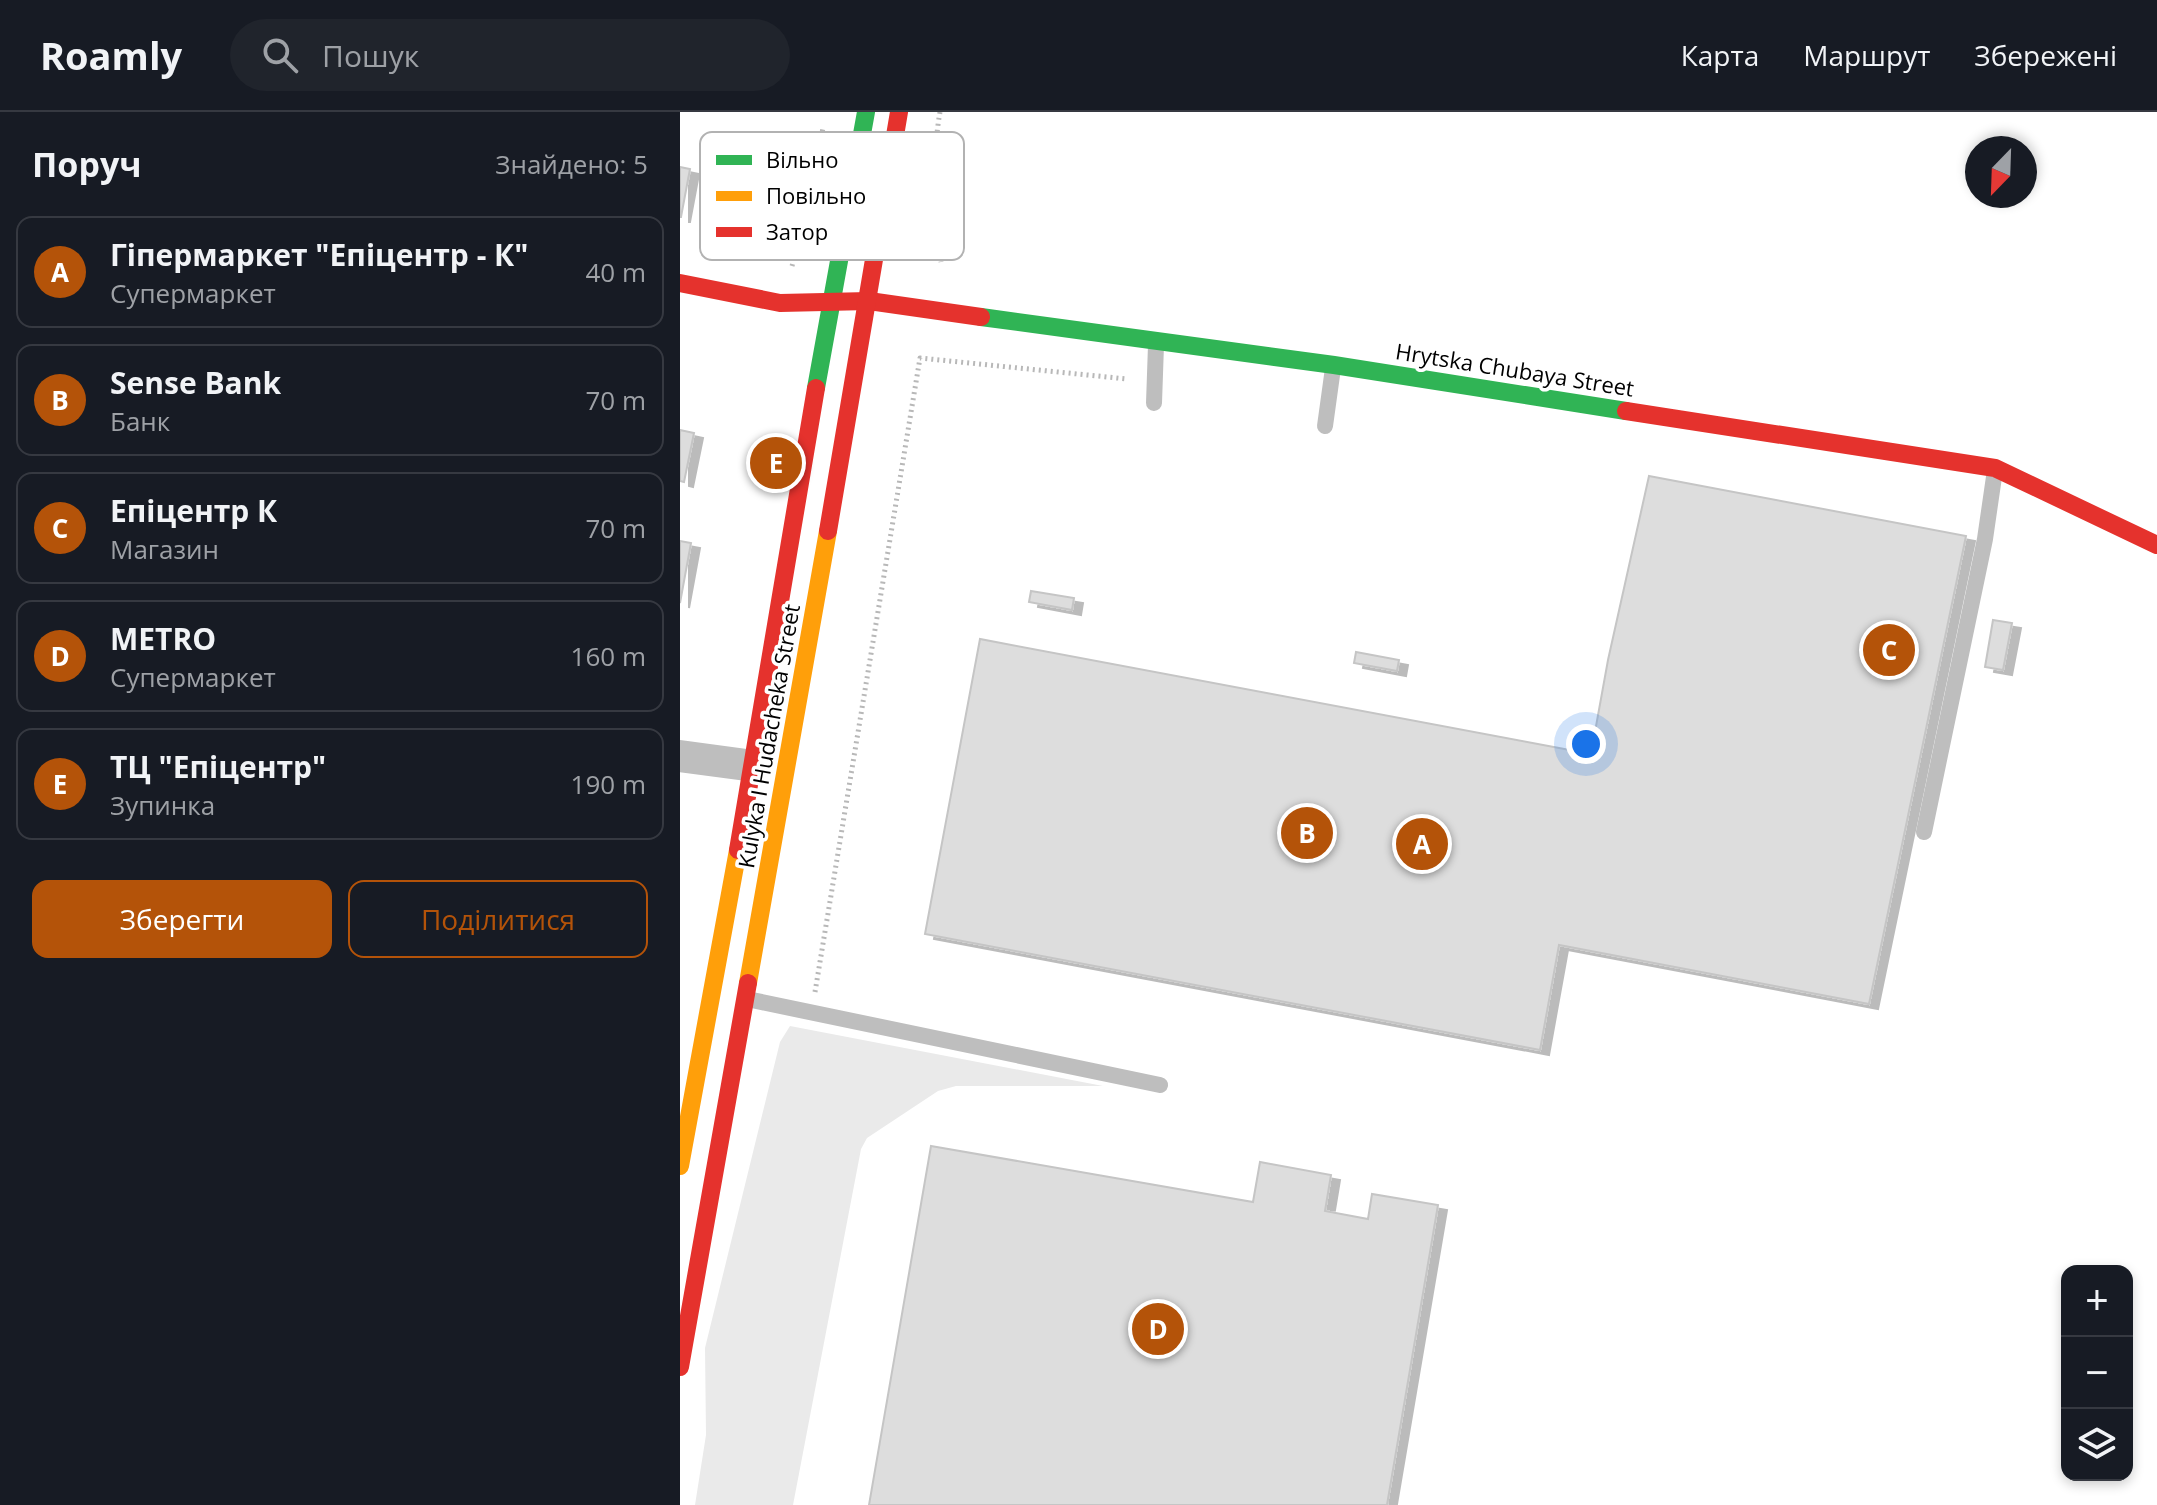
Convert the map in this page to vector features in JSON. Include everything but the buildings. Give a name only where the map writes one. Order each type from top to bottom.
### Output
[{"type":"main road","name":"Kulyka I Hudacheka Street","points":[[864,132],[866,112]]},
{"type":"main road","name":"Kulyka I Hudacheka Street","points":[[894,132],[899,112]]},
{"type":"main road","name":"Kulyka I Hudacheka Street","points":[[680,1367],[747,999],[850,301],[853,260]]},
{"type":"main road","name":"Kulyka I Hudacheka Street","points":[[680,1166],[754,766],[816,385],[850,301],[861,260]]},
{"type":"main road","name":"Hrytska Chubaya Street","points":[[680,283],[780,303],[850,301],[1334,365],[1995,468],[2157,545]]},
{"type":"street","points":[[680,756],[754,766]]},
{"type":"lane","points":[[1154,403],[1156,343]]},
{"type":"lane","points":[[1325,426],[1334,365]]},
{"type":"lane","points":[[1924,832],[1985,539],[1995,468]]},
{"type":"lane","points":[[747,999],[1160,1085]]},
{"type":"path","points":[[937,132],[940,112]]},
{"type":"path","points":[[822,132],[823,127]]},
{"type":"path","points":[[791,268],[793,260]]},
{"type":"path","points":[[798,1010],[814,992],[920,358],[1132,379]]},
{"type":"shaded area","points":[[790,1026],[1103,1086],[956,1086],[938,1091],[867,1138],[861,1149],[793,1505],[695,1505],[706,1435],[705,1348],[780,1042]]},
{"type":"traffic: fast","points":[[862,132],[866,112]]},
{"type":"traffic: fast","points":[[816,388],[839,260]]},
{"type":"traffic: fast","points":[[981,317],[1334,365],[1626,411]]},
{"type":"traffic: slow","points":[[748,983],[828,531]]},
{"type":"traffic: slow","points":[[680,1166],[738,850]]},
{"type":"traffic: jam","points":[[896,132],[899,112]]},
{"type":"traffic: jam","points":[[828,531],[874,260]]},
{"type":"traffic: jam","points":[[680,283],[780,303],[869,301],[981,317]]},
{"type":"traffic: jam","points":[[738,850],[816,388]]},
{"type":"traffic: jam","points":[[1626,411],[1995,468],[2157,545]]},
{"type":"traffic: jam","points":[[680,1367],[748,983]]},
{"type":"place","name":"ТЦ \"Епіцентр\"","points":[[776,463]]},
{"type":"place","name":"Епіцентр К","points":[[1889,650]]},
{"type":"place","name":"Sense Bank","points":[[1307,833]]},
{"type":"place","name":"Гіпермаркет \"Епіцентр - К\"","points":[[1422,844]]},
{"type":"place","name":"METRO","points":[[1158,1329]]}]
